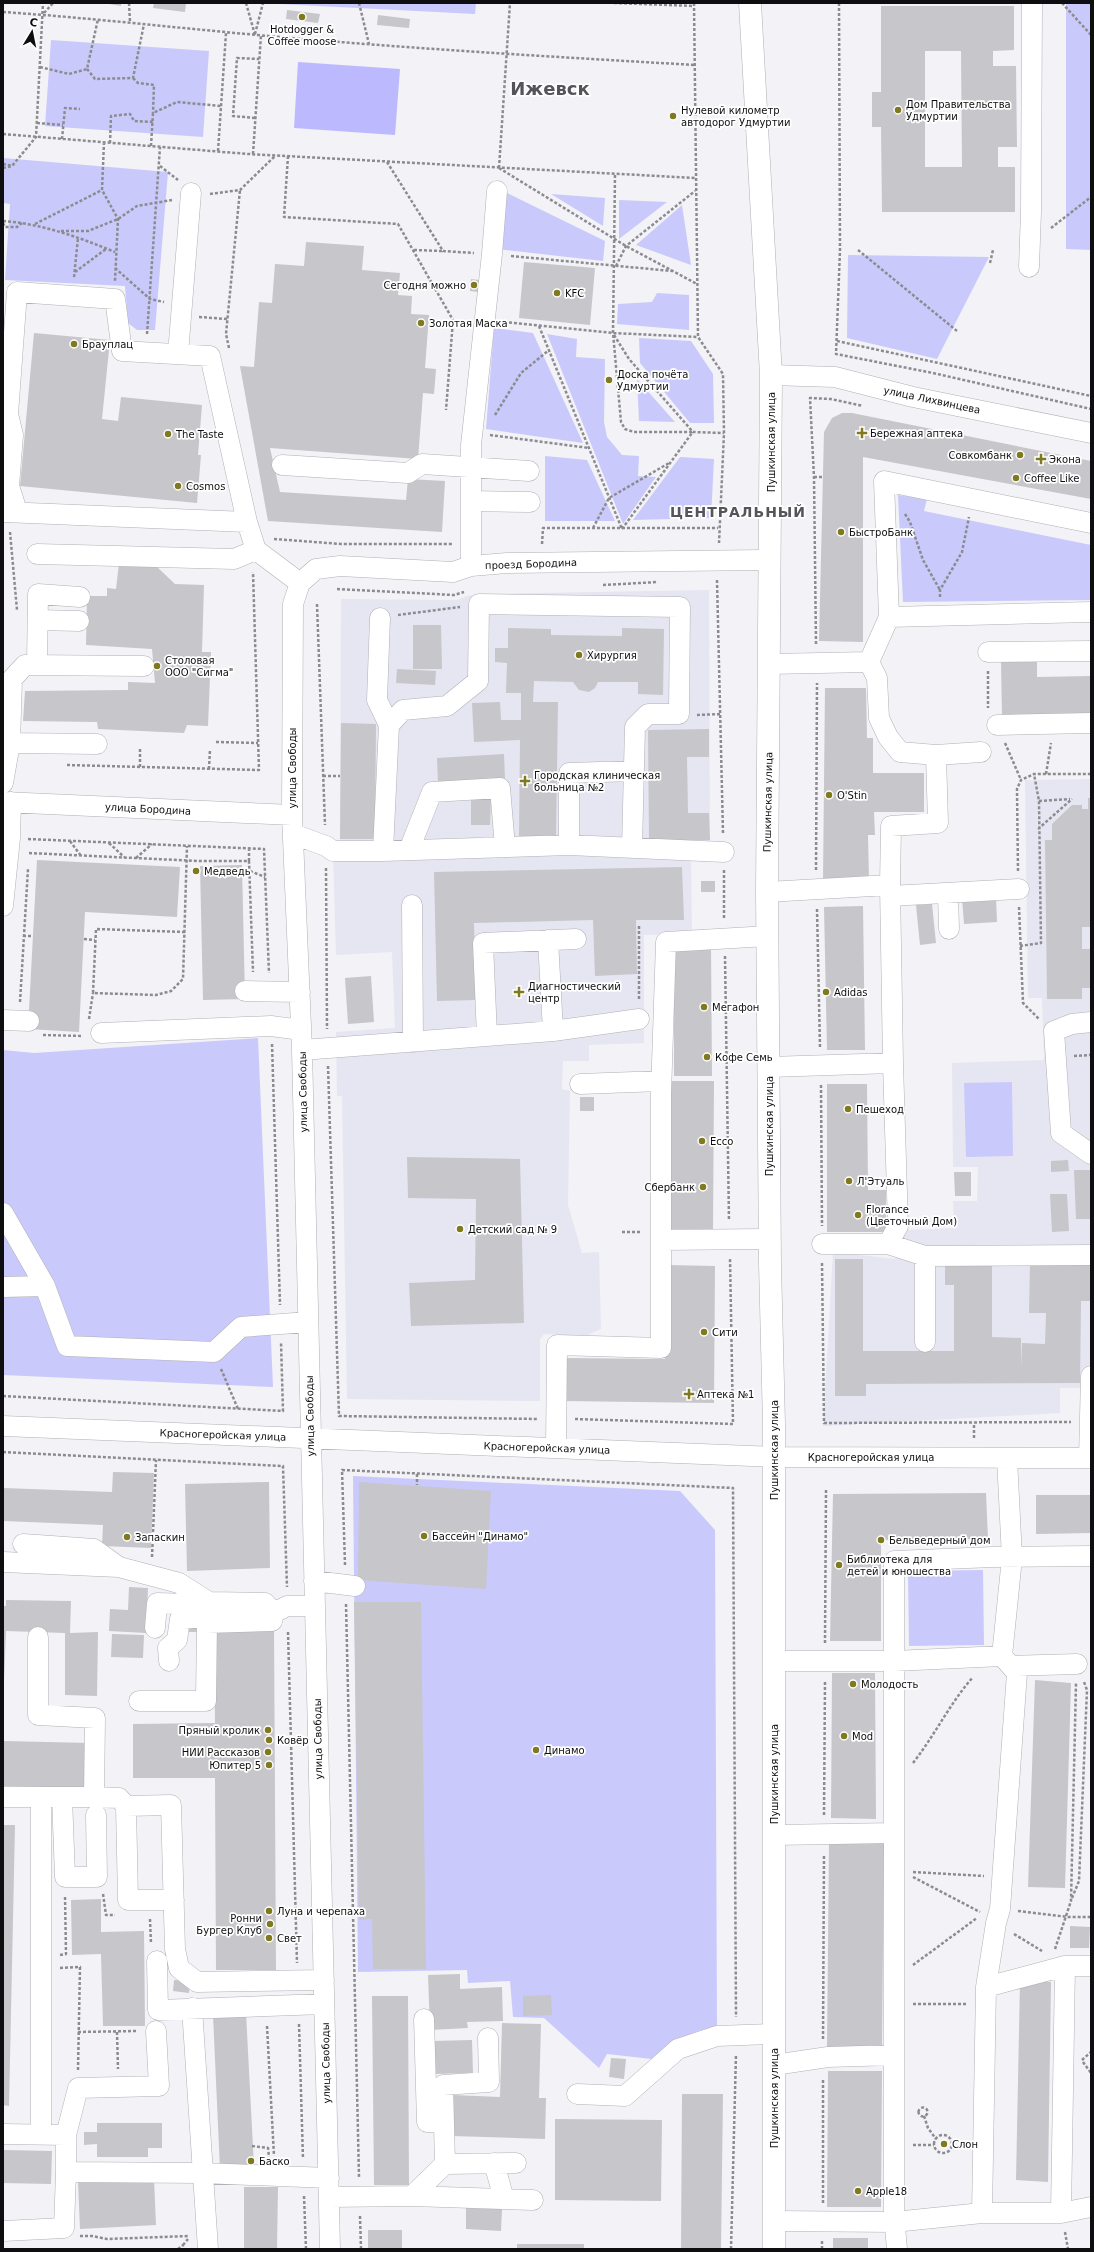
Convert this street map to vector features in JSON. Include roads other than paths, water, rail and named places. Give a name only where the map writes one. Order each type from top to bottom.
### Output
[{"type":"main road","name":"Пушкинская улица","points":[[750,3],[771,375],[767,936],[774,1457],[774,2249]]},
{"type":"street","points":[[1029,267],[1031,212],[1032,3]]},
{"type":"street","points":[[471,566],[471,445],[492,254],[497,191]]},
{"type":"street","points":[[178,354],[191,193]]},
{"type":"street","points":[[247,522],[10,517],[8,486],[13,435],[8,414],[17,292],[115,299],[122,351],[210,356],[247,522],[262,544],[300,583]]},
{"type":"street","name":"улица Лихвинцева","points":[[771,375],[835,377],[913,397],[1091,433]]},
{"type":"street","points":[[282,465],[408,473],[422,464],[529,471]]},
{"type":"street","points":[[981,752],[936,755],[900,752],[888,737],[879,718],[877,678],[870,662],[889,617],[884,481],[1091,523]]},
{"type":"street","points":[[471,501],[530,502]]},
{"type":"street","points":[[37,554],[234,559],[262,544]]},
{"type":"street","name":"проезд Бородина","points":[[300,583],[316,569],[340,566],[453,572],[471,566],[507,563],[769,560]]},
{"type":"street","name":"улица Свободы","points":[[300,583],[293,604],[293,825],[302,1050],[330,2249]]},
{"type":"street","points":[[37,665],[38,594],[80,597]]},
{"type":"street","points":[[389,725],[403,710],[447,706],[478,681],[480,604],[680,607],[679,714],[648,714],[635,727],[632,847]]},
{"type":"street","points":[[889,617],[1091,612]]},
{"type":"street","points":[[380,618],[377,700],[389,725],[383,851]]},
{"type":"street","points":[[38,620],[79,621]]},
{"type":"street","points":[[988,652],[1091,651]]},
{"type":"street","points":[[769,664],[870,662]]},
{"type":"street","points":[[3,782],[10,743],[12,679],[25,665],[144,666]]},
{"type":"street","points":[[997,725],[1091,723]]},
{"type":"street","points":[[10,743],[97,744]]},
{"type":"street","points":[[888,1244],[898,1226],[893,1063],[890,891],[891,826],[938,823],[936,755]]},
{"type":"street","points":[[569,845],[568,773],[634,771]]},
{"type":"street","points":[[409,850],[432,792],[500,788],[505,847]]},
{"type":"street","points":[[3,906],[10,838],[7,802]]},
{"type":"street","name":"улица Бородина","points":[[7,802],[293,825],[333,851],[383,851],[569,845],[724,852]]},
{"type":"street","points":[[767,892],[816,890],[948,893],[1019,889]]},
{"type":"street","points":[[948,893],[949,929]]},
{"type":"street","points":[[412,905],[413,1042]]},
{"type":"street","points":[[556,1448],[557,1346],[661,1348],[662,1081],[666,942],[767,936]]},
{"type":"street","points":[[487,1036],[483,943],[576,939]]},
{"type":"street","points":[[548,940],[553,1031]]},
{"type":"street","points":[[256,991],[300,992]]},
{"type":"street","points":[[302,1050],[553,1031],[639,1019]]},
{"type":"street","points":[[1091,1022],[1072,1024],[1054,1031],[1061,1133],[1091,1154]]},
{"type":"street","points":[[101,1033],[271,1026],[301,1030]]},
{"type":"street","points":[[769,1067],[893,1063]]},
{"type":"street","points":[[580,1084],[662,1081]]},
{"type":"street","points":[[3,1213],[45,1286],[67,1346],[214,1352],[241,1327],[308,1322]]},
{"type":"street","points":[[661,1240],[770,1239]]},
{"type":"street","points":[[822,1244],[888,1244],[925,1256],[1091,1255]]},
{"type":"street","points":[[925,1256],[925,1342]]},
{"type":"street","points":[[3,1287],[45,1286]]},
{"type":"street","points":[[1090,1458],[1088,1422],[1091,1376]]},
{"type":"street","name":"Красногеройская улица","points":[[3,1426],[774,1457],[1090,1458]]},
{"type":"street","points":[[1001,1660],[1012,1558],[1007,1458]]},
{"type":"street","points":[[23,1544],[94,1549],[119,1567]]},
{"type":"street","points":[[897,2249],[894,2222],[894,1562],[993,1557],[1091,1556]]},
{"type":"street","points":[[3,1562],[119,1567],[179,1583],[209,1602]]},
{"type":"street","points":[[314,1581],[350,1585]]},
{"type":"street","points":[[155,1628],[157,1603],[265,1603],[280,1610]]},
{"type":"street","points":[[169,1661],[168,1648],[177,1640],[180,1619],[315,1606]]},
{"type":"street","points":[[139,1701],[206,1701],[207,1623],[272,1621],[280,1610]]},
{"type":"street","points":[[38,1637],[38,1715],[95,1718],[97,1877],[65,1877],[62,1797]]},
{"type":"street","points":[[774,1661],[1001,1660],[1077,1664]]},
{"type":"street","points":[[982,2213],[986,1995],[996,1923],[1000,1909],[1017,1673],[1001,1660]]},
{"type":"street","points":[[3,1797],[62,1797],[95,1806],[119,1798],[126,1806],[128,1900],[174,1900]]},
{"type":"street","points":[[41,1797],[41,2134]]},
{"type":"street","points":[[126,1806],[171,1805],[175,1949],[179,1968],[197,1982],[298,1982],[324,1980]]},
{"type":"street","points":[[774,1835],[894,1833]]},
{"type":"street","points":[[986,1995],[1060,1958],[1091,1966]]},
{"type":"street","points":[[1060,1958],[1061,2213]]},
{"type":"street","points":[[157,1961],[158,2010],[324,2004]]},
{"type":"street","points":[[192,2008],[208,2249]]},
{"type":"street","points":[[424,2019],[427,2122],[444,2123]]},
{"type":"street","points":[[3,2231],[64,2228],[66,2135],[78,2088],[159,2086],[156,2031]]},
{"type":"street","points":[[577,2094],[625,2096],[678,2050],[717,2036],[774,2034]]},
{"type":"street","points":[[445,2164],[443,2085],[489,2082],[488,2038]]},
{"type":"street","points":[[774,2065],[823,2058],[894,2055]]},
{"type":"street","points":[[3,2134],[66,2135]]},
{"type":"street","points":[[494,2163],[504,2199]]},
{"type":"street","points":[[412,2196],[445,2164],[516,2163]]},
{"type":"street","points":[[66,2172],[202,2173],[304,2177],[329,2187],[360,2196],[412,2196],[533,2200]]},
{"type":"street","points":[[774,2221],[822,2223],[894,2222],[982,2213],[1061,2213],[1091,2207]]},
{"type":"place","name":"Hotdogger & Coffee moose","points":[[302,17]]},
{"type":"place","name":"Дом Правительства Удмуртии","points":[[898,110]]},
{"type":"place","name":"Нулевой километр автодорог Удмуртии","points":[[673,116]]},
{"type":"place","name":"Сегодня можно","points":[[474,285]]},
{"type":"place","name":"KFC","points":[[557,293]]},
{"type":"place","name":"Золотая Маска","points":[[421,323]]},
{"type":"place","name":"Брауплац","points":[[74,344]]},
{"type":"place","name":"Доска почёта Удмуртии","points":[[609,380]]},
{"type":"place","name":"Бережная аптека","points":[[862,433]]},
{"type":"place","name":"The Taste","points":[[168,434]]},
{"type":"place","name":"Совкомбанк","points":[[1020,455]]},
{"type":"place","name":"Экона","points":[[1041,459]]},
{"type":"place","name":"Coffee Like","points":[[1016,478]]},
{"type":"place","name":"Cosmos","points":[[178,486]]},
{"type":"place","name":"БыстроБанк","points":[[841,532]]},
{"type":"place","name":"Хирургия","points":[[579,655]]},
{"type":"place","name":"Столовая ООО \"Сигма\"","points":[[157,666]]},
{"type":"place","name":"Городская клиническая больница №2","points":[[525,781]]},
{"type":"place","name":"O'Stin","points":[[829,795]]},
{"type":"place","name":"Медведь","points":[[196,871]]},
{"type":"place","name":"Диагностический центр","points":[[519,992]]},
{"type":"place","name":"Adidas","points":[[826,992]]},
{"type":"place","name":"Мегафон","points":[[704,1007]]},
{"type":"place","name":"Кофе Семь","points":[[707,1057]]},
{"type":"place","name":"Пешеход","points":[[848,1109]]},
{"type":"place","name":"Ecco","points":[[702,1141]]},
{"type":"place","name":"Л'Этуаль","points":[[849,1181]]},
{"type":"place","name":"Сбербанк","points":[[703,1187]]},
{"type":"place","name":"Florance (Цветочный Дом)","points":[[858,1215]]},
{"type":"place","name":"Детский сад № 9","points":[[460,1229]]},
{"type":"place","name":"Сити","points":[[704,1332]]},
{"type":"place","name":"Аптека №1","points":[[689,1394]]},
{"type":"place","name":"Бассейн \"Динамо\"","points":[[424,1536]]},
{"type":"place","name":"Запаскин","points":[[127,1537]]},
{"type":"place","name":"Бельведерный дом","points":[[881,1540]]},
{"type":"place","name":"Библиотека для детей и юношества","points":[[839,1565]]},
{"type":"place","name":"Молодость","points":[[853,1684]]},
{"type":"place","name":"Пряный кролик","points":[[268,1730]]},
{"type":"place","name":"Mod","points":[[844,1736]]},
{"type":"place","name":"Ковёр","points":[[269,1740]]},
{"type":"place","name":"Динамо","points":[[536,1750]]},
{"type":"place","name":"НИИ Рассказов","points":[[268,1752]]},
{"type":"place","name":"Юпитер 5","points":[[269,1765]]},
{"type":"place","name":"Луна и черепаха","points":[[269,1911]]},
{"type":"place","name":"Ронни Бургер Клуб","points":[[270,1924]]},
{"type":"place","name":"Свет","points":[[269,1938]]},
{"type":"place","name":"Слон","points":[[944,2144]]},
{"type":"place","name":"Баско","points":[[251,2161]]},
{"type":"place","name":"Apple18","points":[[858,2191]]},
{"type":"district","name":"Ижевск","points":[[550,88]]},
{"type":"district","name":"ЦЕНТРАЛЬНЫЙ","points":[[738,512]]}]
